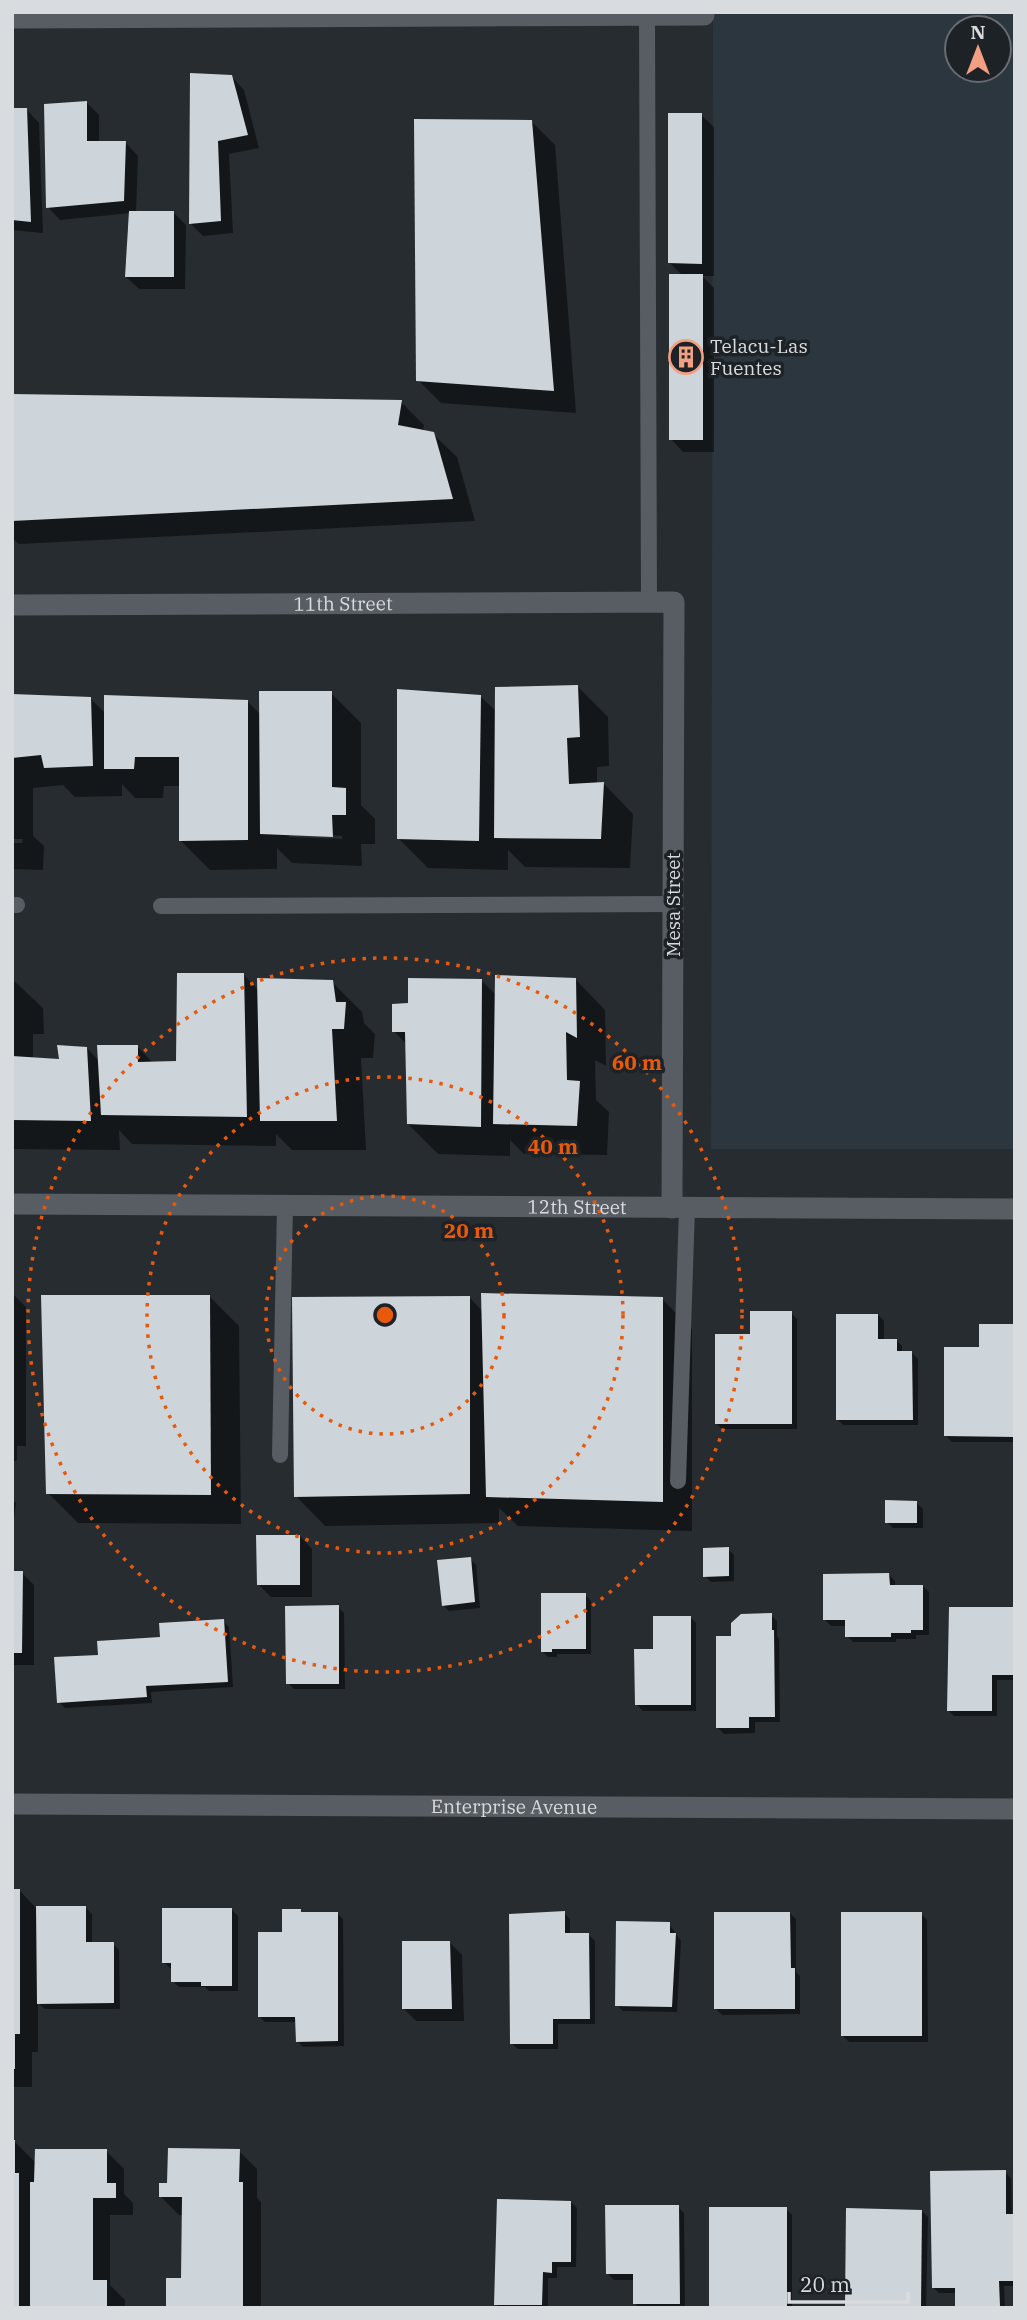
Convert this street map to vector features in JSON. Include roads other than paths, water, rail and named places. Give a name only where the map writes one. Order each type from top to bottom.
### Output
[{"type":"street","points":[[12,18],[704,15]]},
{"type":"street","name":"11th Street","points":[[12,605],[674,602]]},
{"type":"street","name":"Mesa Street","points":[[674,602],[673,904],[680,1208]]},
{"type":"street","name":"12th Street","points":[[12,1204],[1015,1209]]},
{"type":"street","name":"Enterprise Avenue","points":[[12,1804],[1015,1809]]},
{"type":"lane","points":[[647,16],[649,602]]},
{"type":"lane","points":[[162,906],[673,904]]},
{"type":"lane","points":[[280,1455],[285,1206]]},
{"type":"lane","points":[[678,1480],[680,1208]]},
{"type":"place","name":"Telacu-Las Fuentes","points":[[686,357]]}]
